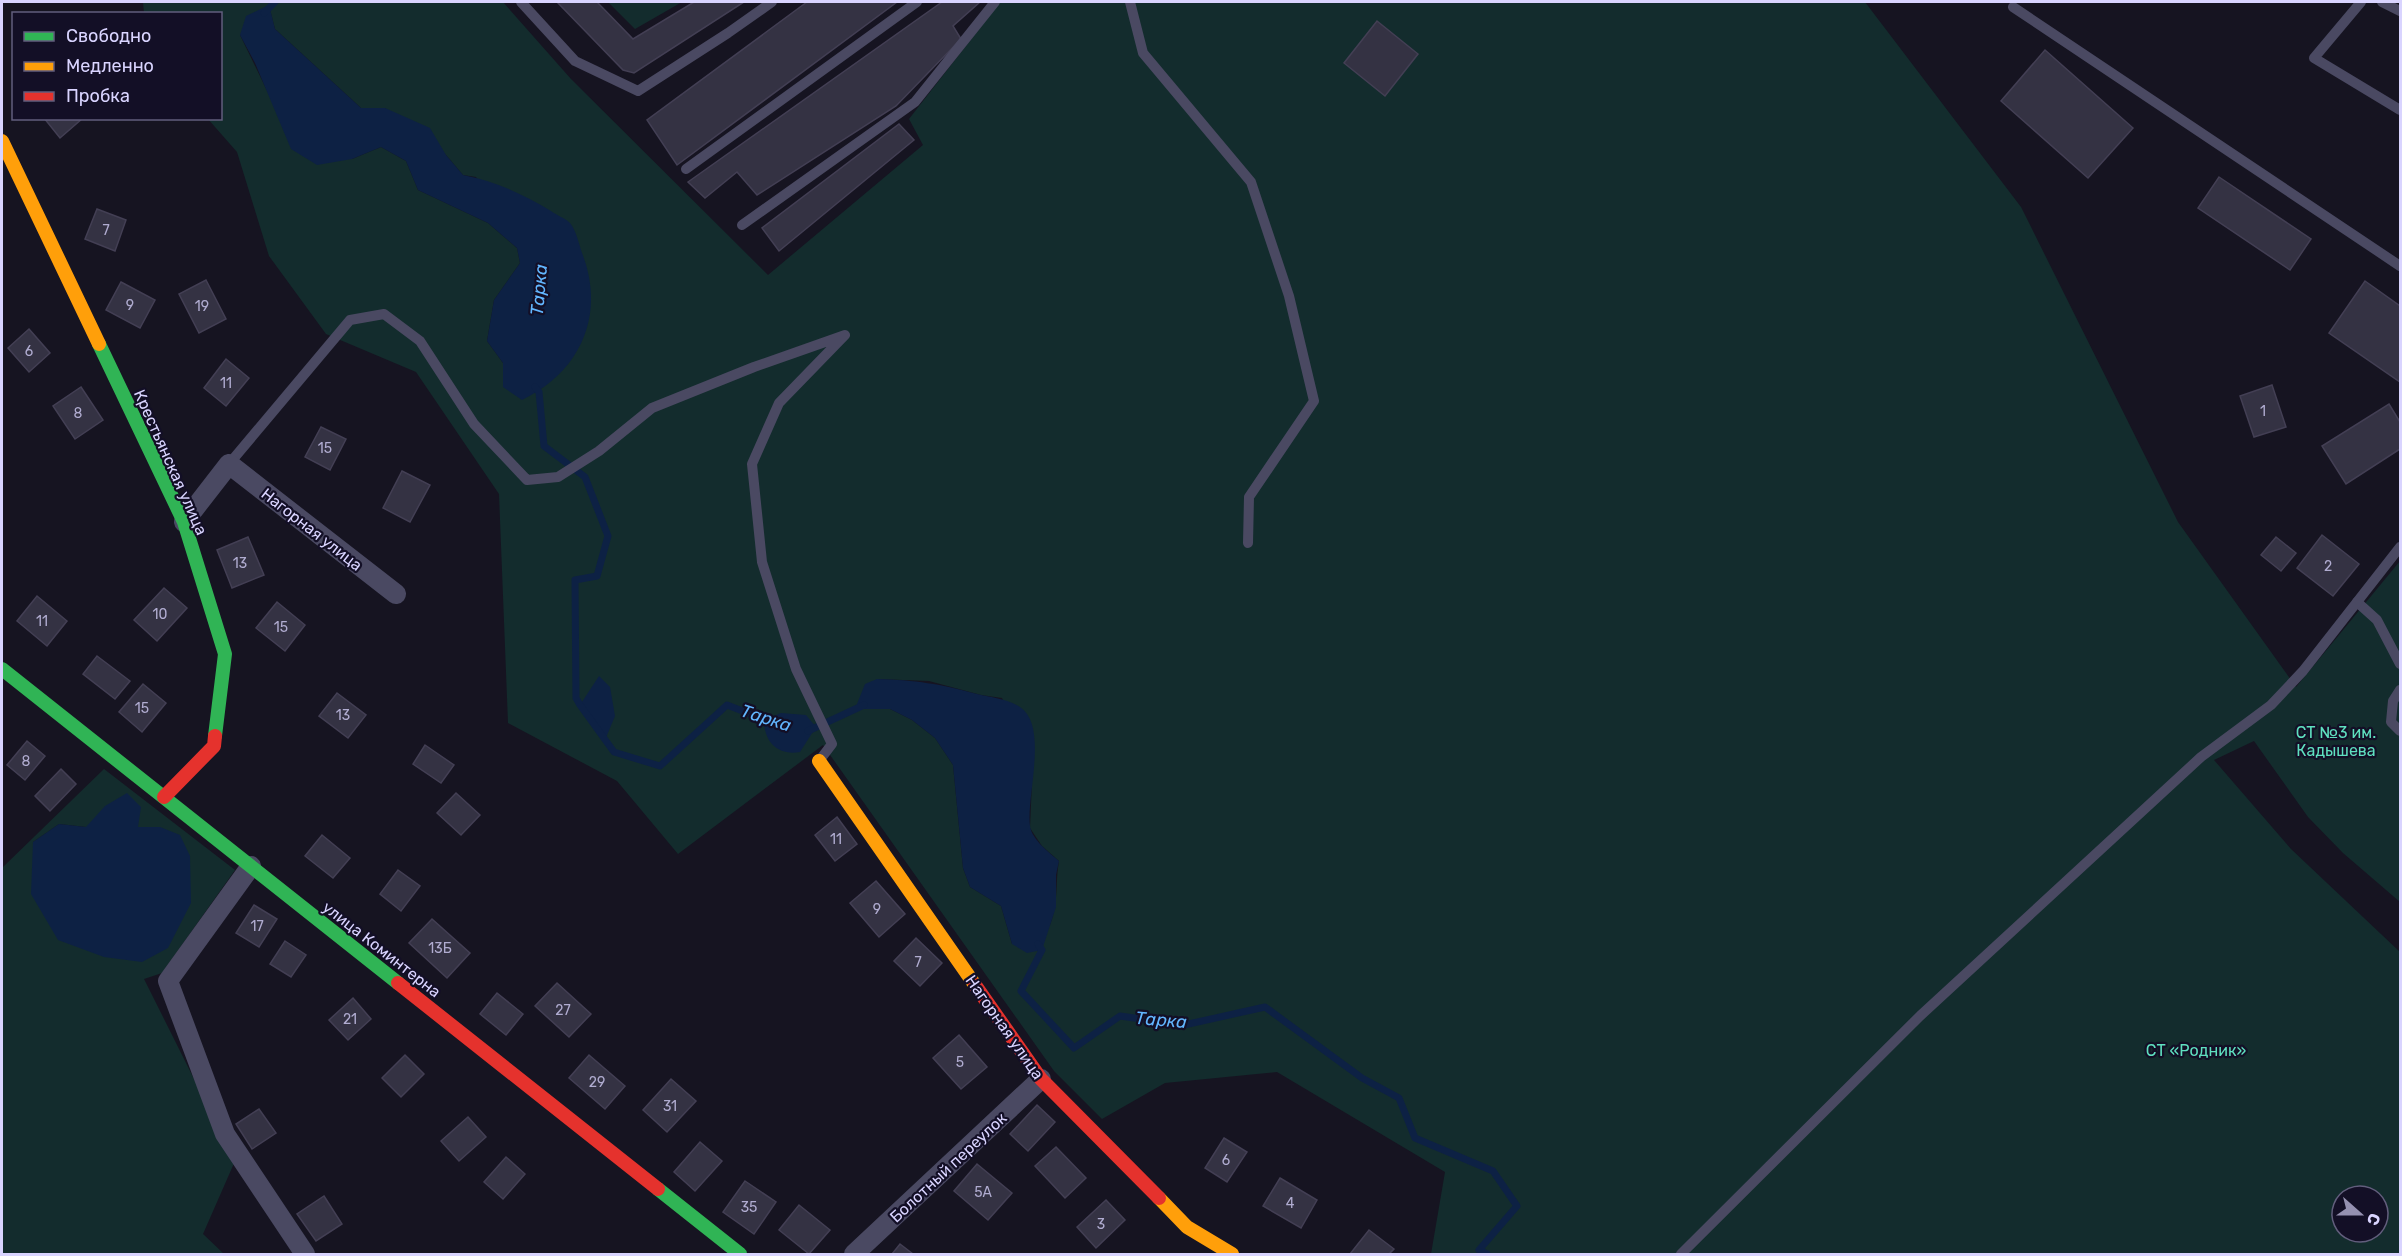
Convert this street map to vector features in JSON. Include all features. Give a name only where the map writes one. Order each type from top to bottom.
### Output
[{"type":"street","name":"Крестьянская улица","points":[[2,141],[184,522],[225,654],[214,746],[164,797]]},
{"type":"street","points":[[184,522],[229,464]]},
{"type":"street","name":"Нагорная улица","points":[[229,464],[396,594]]},
{"type":"street","name":"улица Коминтерна","points":[[2,669],[740,1254]]},
{"type":"street","name":"Нагорная улица","points":[[819,762],[1041,1079],[1187,1227],[1232,1254]]},
{"type":"street","points":[[251,866],[168,981],[225,1134],[305,1254]]},
{"type":"street","name":"Болотный переулок","points":[[854,1254],[1041,1079]]},
{"type":"lane","points":[[521,2],[575,61],[638,91],[772,2]]},
{"type":"lane","points":[[686,169],[917,2]]},
{"type":"lane","points":[[742,225],[915,102],[995,2]]},
{"type":"lane","points":[[1130,2],[1143,53],[1251,182],[1289,296],[1314,401],[1249,497],[1248,543]]},
{"type":"lane","points":[[2361,2],[2314,58],[2400,110]]},
{"type":"lane","points":[[2382,2],[2400,11]]},
{"type":"lane","points":[[2013,7],[2400,266]]},
{"type":"lane","points":[[229,464],[350,320],[384,314],[420,341],[474,424],[526,480],[558,477],[599,451],[652,408],[754,367],[845,335],[779,403],[752,464],[762,562],[796,669],[832,744],[819,762]]},
{"type":"lane","points":[[1681,1254],[1920,1016],[2201,757],[2271,705],[2303,671],[2400,547]]},
{"type":"lane","points":[[2357,602],[2377,620],[2400,664]]},
{"type":"lane","points":[[2400,690],[2393,701],[2391,722],[2400,731]]},
{"type":"green space","points":[[143,2],[503,2],[571,79],[768,275],[923,145],[909,119],[1000,2],[1865,2],[2021,207],[2178,522],[2296,687],[2400,561],[2400,902],[2343,853],[2308,817],[2254,741],[2214,760],[2291,849],[2400,952],[2400,1254],[1431,1254],[1445,1172],[1277,1072],[1165,1083],[1102,1119],[1054,1071],[823,745],[678,854],[617,781],[508,723],[499,494],[416,372],[326,334],[269,256],[237,152],[209,120],[222,120],[222,12],[144,12]],"holes":[[[269,6],[275,29],[361,108],[385,108],[446,155],[463,175],[476,177],[583,338],[503,363],[487,341],[494,300],[520,263],[517,248],[488,223],[418,190],[406,161],[381,147],[352,159],[274,105],[240,35]],[[877,679],[929,681],[981,695],[1002,698],[1033,758],[1030,828],[1042,846],[1059,861],[1056,901],[1050,925],[1012,944],[1001,906],[970,887],[963,868],[953,765],[935,738],[912,720],[890,709]]]},
{"type":"green space","points":[[608,2],[682,2],[635,29]]},
{"type":"green space","points":[[104,769],[235,870],[162,973],[144,979],[235,1161],[203,1234],[224,1254],[2,1254],[2,868]],"holes":[[[59,824],[86,827],[160,827],[33,842]]]},
{"type":"water","points":[[269,5],[275,29],[361,108],[385,108],[430,128],[446,155],[463,175],[519,194],[570,223],[577,237],[589,276],[591,298],[589,319],[583,339],[573,357],[560,374],[543,388],[522,400],[503,387],[503,363],[487,341],[494,300],[520,263],[517,248],[488,223],[418,190],[406,161],[381,147],[352,159],[317,165],[291,149],[255,63],[240,35],[246,16]]},
{"type":"water","points":[[599,676],[610,687],[615,716],[605,740],[580,705]]},
{"type":"water","points":[[877,679],[928,683],[983,695],[1020,707],[1029,716],[1035,745],[1030,813],[1031,831],[1037,841],[1059,861],[1056,875],[1056,907],[1042,950],[1027,953],[1012,944],[1001,906],[970,887],[963,868],[953,765],[935,738],[912,720],[890,709],[855,709],[865,684]]},
{"type":"water","points":[[781,713],[806,715],[816,727],[800,752],[785,752],[779,749],[774,746],[767,735],[764,720]]},
{"type":"water","points":[[127,793],[141,807],[138,827],[160,827],[180,835],[190,856],[191,903],[168,948],[142,962],[104,957],[58,940],[31,894],[33,842],[59,824],[86,827],[105,806]]},
{"type":"building","points":[[557,2],[597,2],[633,39],[694,2],[744,2],[634,73],[623,70]]},
{"type":"building","points":[[807,2],[897,2],[677,165],[647,120]]},
{"type":"building","points":[[942,2],[980,2],[953,26],[961,39],[896,106],[757,195],[737,172],[705,198],[688,182]]},
{"type":"building","points":[[1377,21],[1418,54],[1385,96],[1344,63]]},
{"type":"building","points":[[2045,50],[2133,128],[2088,178],[2001,101]]},
{"type":"building","points":[[46,120],[81,120],[60,138]]},
{"type":"building","points":[[899,124],[914,140],[779,251],[762,228]]},
{"type":"building","points":[[2219,177],[2311,239],[2290,270],[2198,208]]},
{"type":"building","points":[[97,209],[126,220],[115,251],[85,239]]},
{"type":"building","points":[[206,280],[226,319],[199,333],[179,294]]},
{"type":"building","points":[[2365,281],[2400,306],[2400,382],[2329,333]]},
{"type":"building","points":[[121,282],[155,300],[140,328],[106,310]]},
{"type":"building","points":[[29,329],[50,353],[29,372],[8,348]]},
{"type":"building","points":[[226,359],[249,378],[226,406],[204,388]]},
{"type":"building","points":[[2272,385],[2286,427],[2254,437],[2240,396]]},
{"type":"building","points":[[81,387],[103,420],[75,439],[53,406]]},
{"type":"building","points":[[2389,404],[2400,422],[2400,449],[2346,484],[2322,446]]},
{"type":"building","points":[[321,427],[346,439],[330,470],[305,457]]},
{"type":"building","points":[[402,471],[430,485],[410,522],[383,508]]},
{"type":"building","points":[[2322,535],[2359,564],[2333,596],[2297,568]]},
{"type":"building","points":[[248,537],[264,575],[232,588],[217,550]]},
{"type":"building","points":[[2276,537],[2296,553],[2281,571],[2261,555]]},
{"type":"building","points":[[164,588],[187,608],[157,641],[134,620]]},
{"type":"building","points":[[37,596],[67,621],[47,646],[17,621]]},
{"type":"building","points":[[277,602],[305,625],[285,651],[256,628]]},
{"type":"building","points":[[97,656],[130,681],[115,699],[83,674]]},
{"type":"building","points":[[143,684],[166,703],[142,732],[119,712]]},
{"type":"building","points":[[337,693],[366,715],[348,738],[319,716]]},
{"type":"building","points":[[27,741],[45,756],[25,780],[7,765]]},
{"type":"building","points":[[425,745],[454,765],[441,783],[413,764]]},
{"type":"building","points":[[61,769],[76,784],[50,811],[35,796]]},
{"type":"building","points":[[456,793],[480,815],[461,835],[437,813]]},
{"type":"building","points":[[837,817],[857,844],[835,861],[815,835]]},
{"type":"building","points":[[322,835],[350,858],[333,878],[305,856]]},
{"type":"building","points":[[398,870],[420,886],[401,911],[380,894]]},
{"type":"building","points":[[876,881],[905,914],[879,937],[850,903]]},
{"type":"building","points":[[254,905],[277,919],[259,947],[236,933]]},
{"type":"building","points":[[432,919],[470,953],[447,978],[409,943]]},
{"type":"building","points":[[916,938],[942,963],[920,986],[894,961]]},
{"type":"building","points":[[285,941],[306,955],[291,977],[270,964]]},
{"type":"building","points":[[557,983],[591,1014],[569,1037],[535,1006]]},
{"type":"building","points":[[497,993],[523,1014],[506,1035],[480,1014]]},
{"type":"building","points":[[353,998],[371,1019],[348,1040],[329,1020]]},
{"type":"building","points":[[959,1035],[987,1067],[961,1089],[933,1058]]},
{"type":"building","points":[[405,1055],[424,1074],[401,1097],[382,1078]]},
{"type":"building","points":[[589,1055],[625,1086],[605,1109],[569,1078]]},
{"type":"building","points":[[671,1079],[696,1101],[667,1132],[643,1110]]},
{"type":"building","points":[[1037,1105],[1055,1122],[1028,1151],[1010,1134]]},
{"type":"building","points":[[259,1109],[276,1133],[252,1149],[236,1124]]},
{"type":"building","points":[[468,1117],[486,1137],[459,1161],[441,1141]]},
{"type":"building","points":[[1224,1138],[1247,1152],[1227,1182],[1205,1168]]},
{"type":"building","points":[[700,1142],[722,1161],[695,1191],[674,1172]]},
{"type":"building","points":[[1056,1147],[1086,1178],[1065,1198],[1035,1166]]},
{"type":"building","points":[[506,1157],[525,1174],[503,1199],[484,1182]]},
{"type":"building","points":[[977,1164],[1012,1193],[988,1220],[954,1191]]},
{"type":"building","points":[[1280,1178],[1317,1200],[1301,1228],[1263,1206]]},
{"type":"building","points":[[745,1181],[776,1202],[754,1234],[723,1212]]},
{"type":"building","points":[[324,1196],[342,1224],[316,1241],[297,1214]]},
{"type":"building","points":[[1106,1200],[1125,1220],[1096,1248],[1077,1227]]},
{"type":"building","points":[[799,1205],[830,1230],[809,1254],[779,1230]]},
{"type":"building","points":[[1369,1230],[1394,1249],[1389,1254],[1350,1254]]},
{"type":"building","points":[[900,1244],[913,1254],[892,1254]]},
{"type":"waterway","name":"Тарка","points":[[264,13],[275,2]]},
{"type":"waterway","name":"Тарка","points":[[535,387],[539,392],[544,446],[585,477],[608,536],[597,576],[575,580],[576,698],[580,705],[614,752],[660,766],[727,705],[771,722]]},
{"type":"waterway","name":"Тарка","points":[[808,731],[864,705]]},
{"type":"waterway","name":"Тарка","points":[[1038,944],[1042,950],[1021,991],[1074,1048],[1120,1016],[1184,1025],[1265,1007],[1362,1078],[1399,1098],[1415,1138],[1493,1171],[1517,1206],[1479,1250],[1487,1254]]},
{"type":"traffic: fast","points":[[99,344],[184,522],[225,654],[215,736]]},
{"type":"traffic: fast","points":[[2,669],[398,983]]},
{"type":"traffic: fast","points":[[658,1189],[740,1254]]},
{"type":"traffic: slow","points":[[2,141],[99,344]]},
{"type":"traffic: slow","points":[[819,761],[975,985]]},
{"type":"traffic: slow","points":[[1159,1198],[1187,1227],[1232,1254]]},
{"type":"traffic: jam","points":[[164,797],[214,746],[215,736]]},
{"type":"traffic: jam","points":[[398,983],[658,1189]]},
{"type":"traffic: jam","points":[[975,985],[1041,1079],[1159,1198]]},
{"type":"park label","name":"СТ №3 им. Кадышева","points":[[2336,741]]},
{"type":"park label","name":"СТ «Родник»","points":[[2196,1050]]}]
